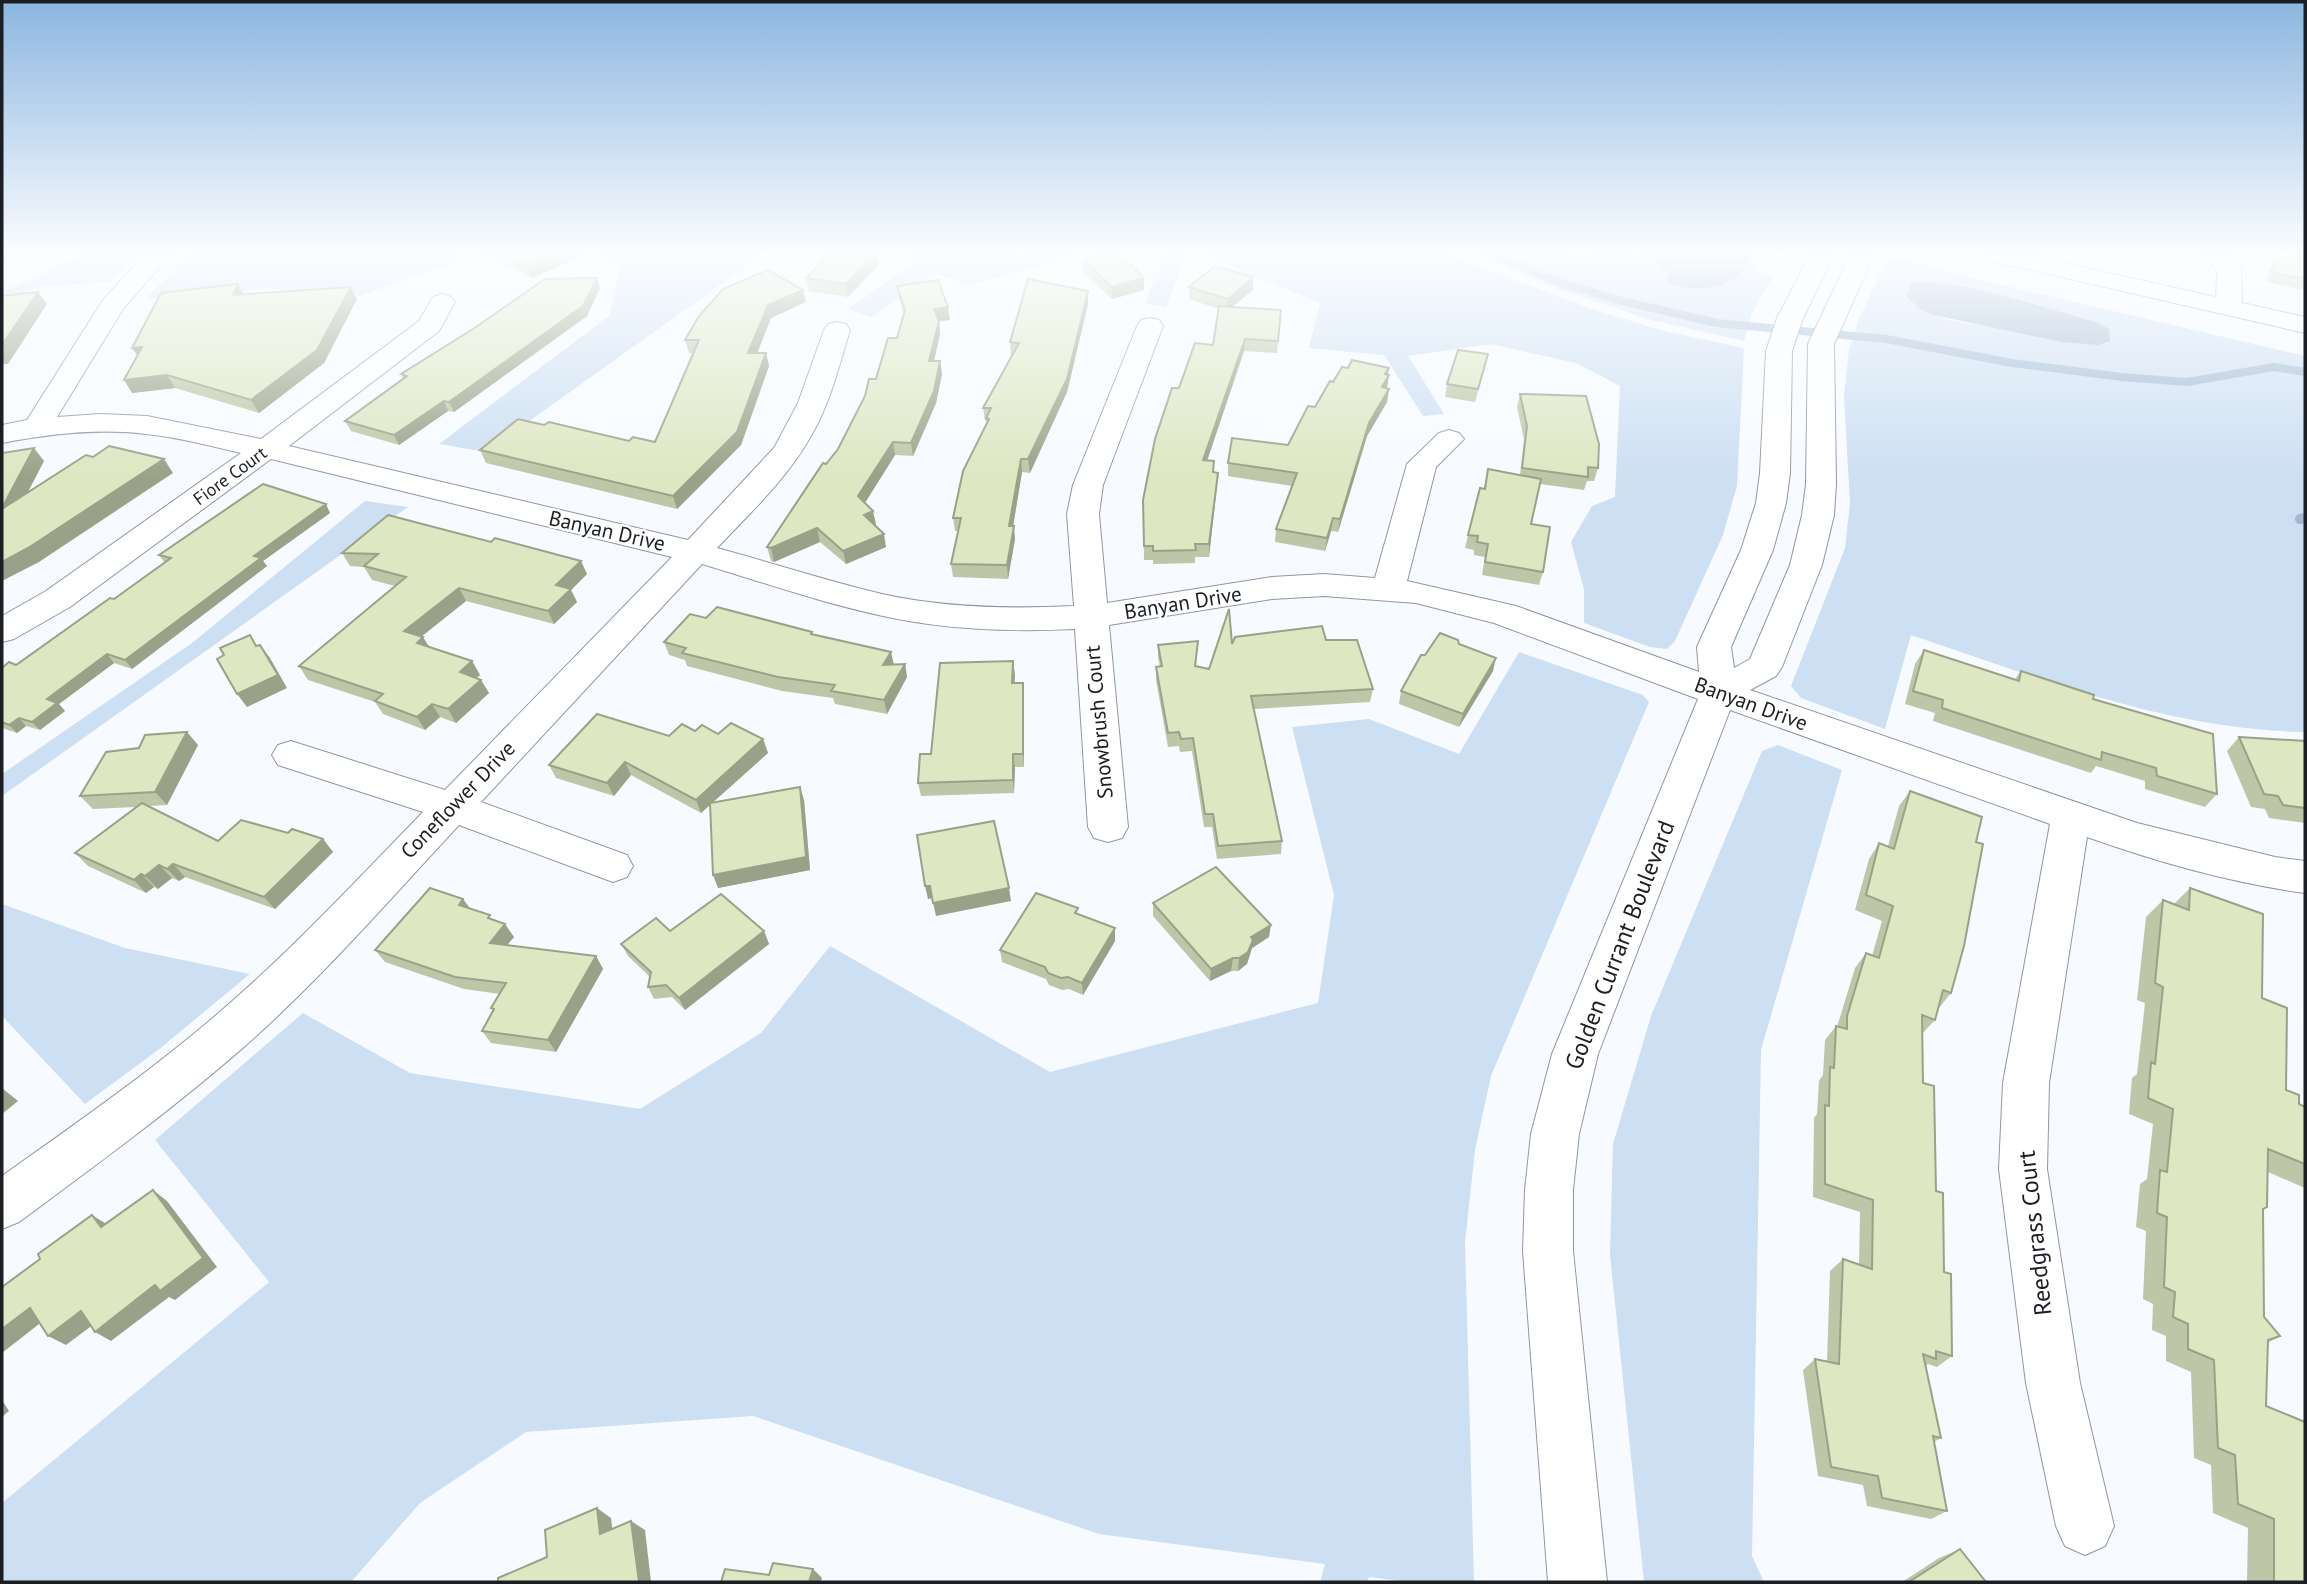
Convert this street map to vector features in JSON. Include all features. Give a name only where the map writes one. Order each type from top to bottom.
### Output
[{"type":"street","points":[[37,427],[97,329]]},
{"type":"street","name":"Fiore Court","points":[[2,631],[58,598],[267,449],[425,329]]},
{"type":"street","name":"Snowbrush Court","points":[[1108,827],[1083,514],[1088,485],[1149,329]]},
{"type":"street","name":"Golden Currant Boulevard","points":[[1577,1582],[1548,1251],[1549,1190],[1555,1134],[1575,1055],[1719,692],[1714,647],[1757,550],[1771,503],[1784,335],[1787,329]]},
{"type":"street","points":[[1719,692],[1764,667],[1806,565],[1818,515],[1823,344],[1830,329]]},
{"type":"street","name":"Coneflower Drive","points":[[2,1205],[154,1094],[231,1030],[312,954],[791,449],[808,418],[837,330]]},
{"type":"street","points":[[1784,335],[1823,344]]},
{"type":"street","name":"Banyan Drive","points":[[2,434],[37,427],[100,423],[147,425],[267,449],[695,552],[882,605],[935,614],[1022,620],[1091,617],[1272,588],[1324,585],[1389,588],[1457,600],[1504,614],[1870,747],[2071,814],[2134,838],[2275,873],[2305,877]]},
{"type":"street","points":[[1389,588],[1422,464],[1449,439]]},
{"type":"street","points":[[291,755],[452,807],[613,866]]},
{"type":"street","name":"Reedgrass Court","points":[[2071,814],[2026,1083],[2023,1169],[2053,1383],[2085,1526]]},
{"type":"shaded area","points":[[592,329],[658,329],[486,452],[439,444]]},
{"type":"shaded area","points":[[1314,329],[1657,329],[1744,348],[1737,486],[1723,535],[1675,641],[1667,649],[1650,647],[1584,623],[1584,589],[1571,542],[1592,506],[1615,497],[1620,386],[1576,363],[1491,344],[1408,356],[1444,414],[1423,416],[1384,355],[1309,348]]},
{"type":"shaded area","points":[[1691,329],[1747,329],[1744,341]]},
{"type":"shaded area","points":[[1856,329],[2003,329],[2062,342],[2084,329],[2190,329],[2305,356],[2305,732],[2254,729],[2154,712],[2056,684],[1911,635],[1885,729],[1801,698],[1791,686],[1845,548],[1850,503],[1844,396],[1849,350]]},
{"type":"shaded area","points":[[2000,329],[2109,329],[2110,341],[2099,345],[2062,342]]},
{"type":"shaded area","points":[[365,501],[408,507],[2,796],[2,774],[192,643]]},
{"type":"shaded area","points":[[1519,652],[1643,695],[1649,702],[1491,1076],[1475,1150],[1465,1242],[1474,1582],[1409,1582],[1369,1577],[1367,1582],[1320,1582],[1325,1564],[1099,1534],[753,1416],[526,1432],[420,1503],[351,1582],[2,1582],[2,1503],[269,1282],[155,1140],[303,1013],[410,1073],[640,1109],[761,1033],[830,946],[1050,1072],[1318,1003],[1334,895],[1292,727],[1369,719],[1459,754]]},
{"type":"shaded area","points":[[1778,745],[1842,770],[1761,1050],[1752,1556],[1764,1582],[1644,1582],[1610,1255],[1613,1144],[1651,1016],[1762,751]]},
{"type":"shaded area","points":[[2,904],[125,948],[250,974],[158,1050],[85,1104],[2,1016]]},
{"type":"building","points":[[2,329],[13,329],[2,345]]},
{"type":"building","points":[[142,329],[328,329],[317,350],[251,400],[167,375],[124,380],[142,347],[132,348]]},
{"type":"building","points":[[473,329],[551,329],[449,402],[444,401],[394,435],[345,421],[407,376],[401,374]]},
{"type":"building","points":[[691,329],[758,329],[748,353],[766,353],[737,432],[673,496],[480,450],[518,419],[544,425],[549,422],[629,441],[633,437],[655,442],[699,340],[685,340]]},
{"type":"building","points":[[900,329],[937,329],[929,361],[940,361],[934,391],[911,443],[893,442],[858,496],[873,511],[864,515],[884,534],[843,551],[817,528],[771,548],[767,547],[823,463],[826,464],[838,449],[865,396],[869,379],[876,379],[888,338],[897,338]]},
{"type":"building","points":[[1014,329],[1079,329],[1067,379],[1028,459],[1021,459],[1009,526],[1014,526],[1007,565],[951,564],[961,518],[953,518],[963,471],[989,419],[986,418],[991,408],[983,408],[1019,343],[1010,342]]},
{"type":"building","points":[[1215,329],[1279,329],[1278,341],[1245,339],[1203,460],[1214,461],[1213,472],[1218,473],[1209,544],[1195,544],[1196,550],[1153,551],[1153,546],[1144,546],[1143,500],[1155,439],[1172,388],[1179,388],[1195,343],[1213,345]]},
{"type":"building","points":[[1458,350],[1488,354],[1478,389],[1447,384]]},
{"type":"building","points":[[1352,360],[1389,368],[1385,374],[1389,375],[1382,387],[1389,389],[1369,423],[1340,519],[1333,518],[1327,538],[1276,529],[1297,473],[1228,463],[1232,438],[1288,445],[1308,406],[1315,407],[1330,381],[1333,382],[1342,367],[1348,368]]},
{"type":"building","points":[[1520,394],[1586,396],[1599,444],[1598,468],[1588,467],[1588,477],[1522,468],[1527,426]]},
{"type":"building","points":[[109,446],[164,459],[28,548],[2,562],[2,509],[86,455],[93,457]]},
{"type":"building","points":[[34,448],[2,508],[2,453]]},
{"type":"building","points":[[1488,469],[1541,479],[1531,524],[1550,527],[1543,572],[1485,562],[1488,544],[1477,542],[1478,536],[1468,535],[1480,488],[1485,489]]},
{"type":"building","points":[[263,484],[326,504],[254,556],[261,558],[125,660],[107,654],[47,699],[57,703],[32,722],[19,718],[9,725],[2,722],[2,668],[9,662],[16,665],[110,598],[114,599],[171,558],[159,555]]},
{"type":"building","points":[[388,515],[491,542],[495,538],[581,561],[556,585],[571,589],[548,611],[459,588],[404,631],[423,637],[417,643],[472,661],[460,672],[481,680],[448,709],[432,704],[417,717],[375,701],[383,694],[299,666],[406,577],[364,566],[378,554],[342,553]]},
{"type":"building","points":[[717,607],[812,632],[811,634],[891,652],[883,665],[905,664],[884,700],[831,691],[835,685],[778,677],[682,653],[686,648],[664,642],[690,614],[706,618]]},
{"type":"building","points":[[1229,609],[1232,644],[1235,637],[1322,626],[1326,640],[1357,640],[1373,689],[1251,696],[1282,841],[1218,846],[1213,814],[1205,814],[1193,738],[1181,739],[1179,732],[1168,733],[1156,667],[1162,666],[1158,645],[1198,641],[1195,666],[1209,669]]},
{"type":"building","points":[[1440,633],[1458,640],[1459,644],[1496,658],[1463,714],[1401,691],[1421,655],[1425,655]]},
{"type":"building","points":[[250,635],[256,646],[260,645],[278,675],[237,694],[217,659],[224,655],[220,648]]},
{"type":"building","points":[[1924,650],[2019,681],[2021,671],[2094,695],[2093,699],[2213,734],[2217,794],[2157,776],[2156,768],[2102,752],[2101,760],[1942,708],[1943,700],[1913,691]]},
{"type":"building","points":[[1013,661],[1012,683],[1023,683],[1023,754],[1013,754],[1013,780],[918,783],[920,754],[931,754],[940,663]]},
{"type":"building","points":[[597,714],[669,736],[682,724],[695,731],[702,725],[718,734],[731,723],[763,739],[696,800],[625,762],[607,783],[549,765]]},
{"type":"building","points":[[187,732],[155,792],[80,796],[106,752],[139,748],[145,735]]},
{"type":"building","points":[[2239,737],[2305,741],[2305,808],[2283,805],[2278,796],[2264,794]]},
{"type":"building","points":[[800,787],[806,857],[713,875],[710,803]]},
{"type":"building","points":[[1910,791],[1982,817],[1976,842],[1983,844],[1964,946],[1951,993],[1943,990],[1935,1020],[1922,1015],[1923,1083],[1934,1086],[1936,1191],[1943,1193],[1944,1272],[1951,1274],[1952,1356],[1936,1351],[1936,1359],[1923,1354],[1941,1438],[1933,1436],[1947,1511],[1882,1498],[1878,1476],[1831,1467],[1815,1359],[1839,1364],[1843,1259],[1872,1269],[1873,1200],[1825,1184],[1825,1105],[1829,1106],[1830,1067],[1834,1068],[1836,1026],[1847,1029],[1847,1016],[1866,953],[1879,958],[1893,906],[1866,895],[1879,843],[1894,849]]},
{"type":"building","points":[[142,803],[218,841],[241,820],[288,833],[292,829],[323,839],[264,897],[173,864],[167,869],[159,865],[145,876],[141,874],[134,880],[75,853]]},
{"type":"building","points":[[994,821],[1009,888],[933,903],[930,886],[925,886],[917,835]]},
{"type":"building","points":[[1216,867],[1271,925],[1251,937],[1253,940],[1248,952],[1211,969],[1153,903]]},
{"type":"building","points":[[430,888],[463,899],[459,905],[490,915],[488,918],[505,924],[490,943],[596,956],[548,1040],[482,1031],[494,1009],[491,1008],[506,983],[455,977],[375,950]]},
{"type":"building","points":[[2190,888],[2263,914],[2262,998],[2287,1008],[2286,1090],[2299,1095],[2299,1104],[2305,1107],[2305,1164],[2268,1149],[2267,1207],[2263,1209],[2264,1317],[2280,1336],[2268,1340],[2266,1406],[2305,1422],[2305,1582],[2274,1582],[2274,1519],[2238,1504],[2235,1455],[2218,1448],[2214,1360],[2188,1349],[2188,1324],[2173,1317],[2175,1292],[2164,1287],[2167,1217],[2157,1213],[2160,1170],[2167,1172],[2173,1109],[2148,1098],[2151,1062],[2155,1064],[2163,987],[2155,983],[2163,900],[2189,910]]},
{"type":"building","points":[[1036,893],[1078,908],[1075,913],[1115,928],[1082,983],[1048,973],[1045,967],[1000,950]]},
{"type":"building","points":[[721,894],[764,931],[679,998],[666,985],[648,987],[651,972],[621,944],[656,918],[670,931]]},
{"type":"building","points":[[153,1190],[203,1258],[160,1291],[155,1285],[95,1332],[81,1311],[48,1336],[30,1308],[2,1329],[2,1287],[40,1259],[38,1254],[92,1215],[101,1227]]},
{"type":"building","points":[[597,1508],[600,1534],[631,1521],[639,1582],[498,1582],[498,1578],[547,1557],[545,1530]]},
{"type":"building","points":[[1960,1549],[1986,1582],[1909,1582]]},
{"type":"building","points":[[773,1563],[813,1569],[809,1582],[721,1582],[725,1569],[769,1575]]},
{"type":"waterway","points":[[1780,329],[1886,339],[2012,363],[2122,377],[2187,382],[2274,367],[2305,372]]},
{"type":"waterway","points":[[2300,519],[2305,518]]}]
